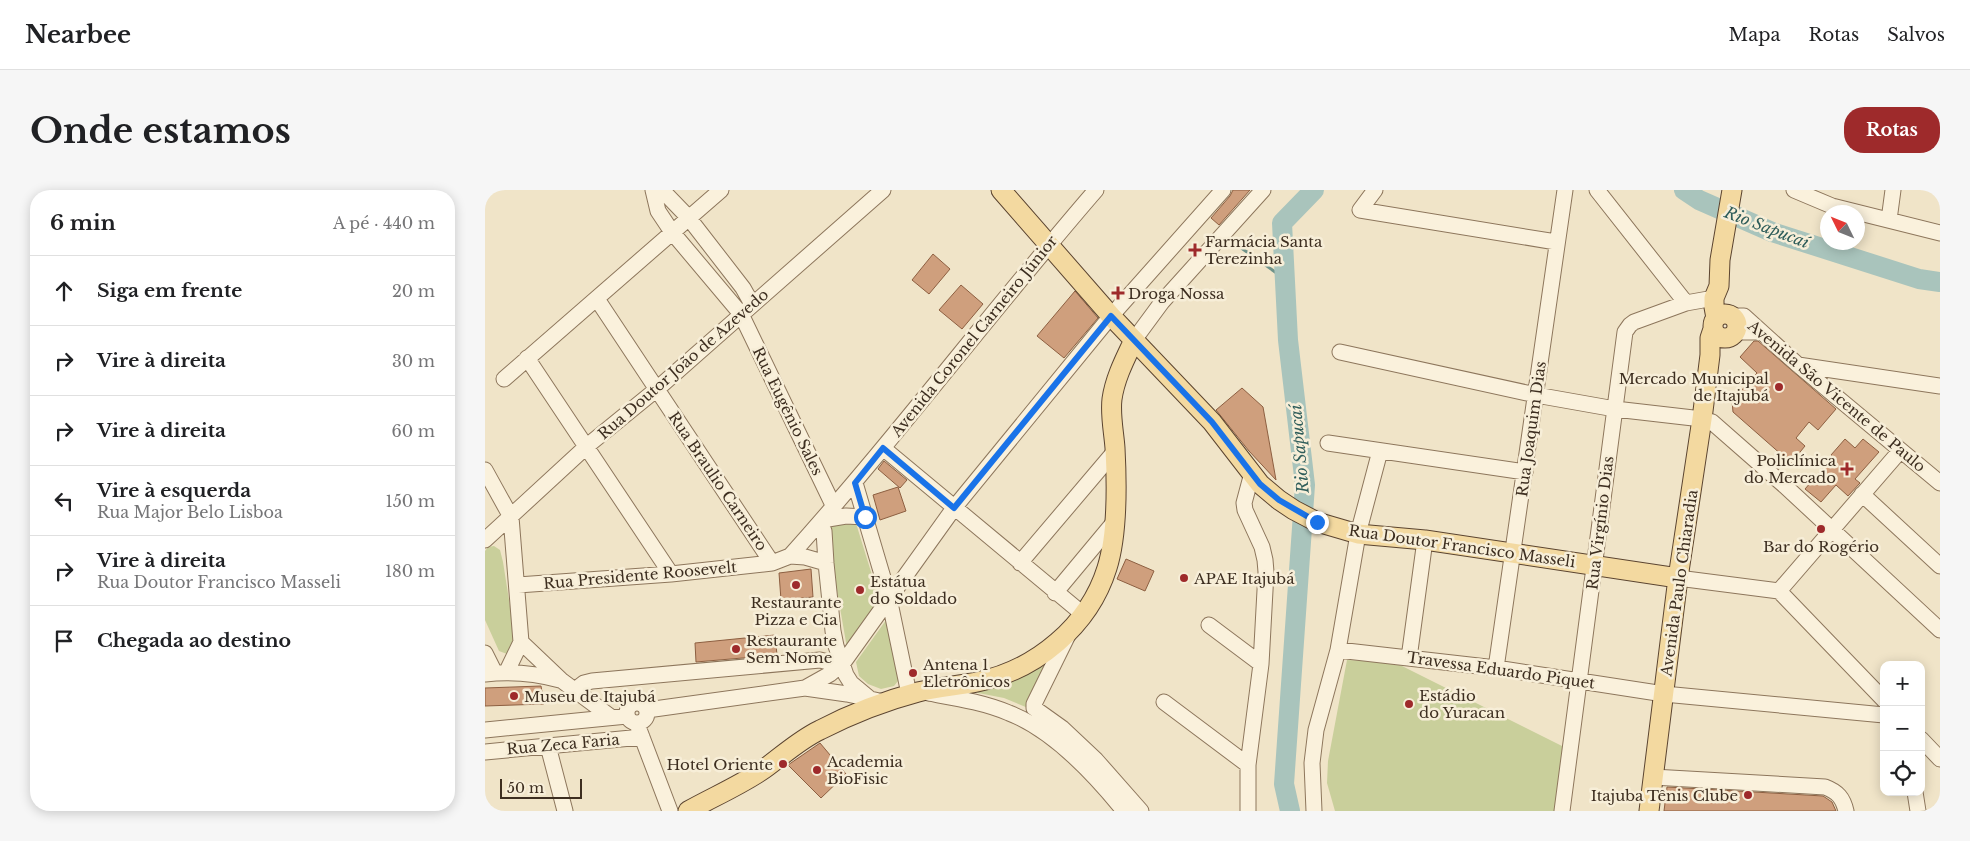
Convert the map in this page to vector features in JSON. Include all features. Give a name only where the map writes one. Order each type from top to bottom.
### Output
[{"type":"main road","name":"Rua Doutor Francisco Masseli","points":[[1001,190],[1111,316],[1212,422],[1256,478],[1279,500],[1294,510],[1317,522],[1350,532],[1512,552],[1678,578]]},
{"type":"main road","points":[[1726,325],[1729,302],[1717,292],[1720,260],[1732,190]]},
{"type":"main road","name":"Avenida Paulo Chiaradia","points":[[1649,811],[1678,578],[1711,355],[1726,325]]},
{"type":"main road","points":[[688,811],[763,770],[808,736],[877,700],[977,682],[1005,674],[1033,660],[1070,632],[1083,615],[1102,583],[1108,566],[1115,521],[1115,451],[1112,401],[1117,376],[1134,340]]},
{"type":"street","points":[[653,190],[658,211],[672,232],[747,309]]},
{"type":"street","points":[[662,190],[688,217],[743,288],[747,309]]},
{"type":"street","points":[[504,379],[721,190]]},
{"type":"street","name":"Rua Doutor João de Azevedo","points":[[487,539],[587,446],[657,389],[883,190]]},
{"type":"street","name":"Avenida Coronel Carneiro Júnior","points":[[790,556],[855,483],[1096,190]]},
{"type":"street","points":[[805,688],[830,674],[840,665],[954,508],[1111,316],[1223,190]]},
{"type":"street","points":[[1134,340],[1162,302],[1263,190]]},
{"type":"street","points":[[1375,190],[1360,210],[1556,242]]},
{"type":"street","name":"Rua Joaquim Dias","points":[[1496,668],[1565,190]]},
{"type":"street","points":[[1597,190],[1686,303]]},
{"type":"street","points":[[1794,190],[1833,206],[1940,232]]},
{"type":"street","points":[[1889,220],[1893,190]]},
{"type":"street","name":"Rua Virgínio Dias","points":[[1562,811],[1627,328],[1634,322],[1717,292]]},
{"type":"street","name":"Rua Braulio Carneiro","points":[[597,299],[772,563]]},
{"type":"street","name":"Rua Eugênio Sales","points":[[747,309],[834,507]]},
{"type":"street","name":"Avenida São Vicente de Paulo","points":[[1726,325],[1761,332],[1940,483]]},
{"type":"street","points":[[1340,352],[1536,395],[1615,409],[1702,419],[1719,426],[1940,630]]},
{"type":"street","points":[[527,358],[671,574]]},
{"type":"street","points":[[1797,364],[1940,386]]},
{"type":"street","points":[[1328,443],[1525,472]]},
{"type":"street","points":[[883,448],[1083,615]]},
{"type":"street","points":[[1020,563],[1115,451]]},
{"type":"street","points":[[1314,811],[1313,763],[1316,730],[1338,650],[1350,532],[1380,451]]},
{"type":"street","points":[[1779,591],[1900,451]]},
{"type":"street","points":[[485,470],[511,517],[518,585],[521,642],[496,673]]},
{"type":"street","points":[[1248,811],[1248,766],[1261,664],[1266,572],[1262,548],[1245,510],[1244,503],[1256,478]]},
{"type":"street","points":[[855,483],[889,598],[914,693],[977,702],[1010,713],[1039,729],[1108,791],[1124,811]]},
{"type":"street","points":[[1862,494],[1940,566]]},
{"type":"street","points":[[865,517],[846,516],[821,522],[824,532],[833,631],[840,665],[851,683],[877,700]]},
{"type":"street","points":[[1055,593],[1115,521]]},
{"type":"street","points":[[487,539],[507,547],[514,554]]},
{"type":"street","points":[[1409,658],[1425,540]]},
{"type":"street","points":[[790,556],[805,557],[826,563]]},
{"type":"street","name":"Rua Presidente Roosevelt","points":[[518,585],[671,574],[772,563],[790,556]]},
{"type":"street","points":[[1678,578],[1779,591],[1879,695],[1867,709],[1860,713]]},
{"type":"street","points":[[1209,625],[1261,664]]},
{"type":"street","points":[[1070,632],[1034,704],[1036,710],[1062,728],[1096,760],[1141,811]]},
{"type":"street","points":[[521,642],[561,680],[611,717],[635,725]]},
{"type":"street","name":"Travessa Eduardo Piquet","points":[[1338,650],[1496,668],[1664,694],[1880,715]]},
{"type":"street","points":[[485,653],[496,673]]},
{"type":"street","points":[[575,690],[592,681],[820,660],[840,665]]},
{"type":"street","points":[[496,673],[533,674],[561,680]]},
{"type":"street","points":[[670,811],[628,708],[633,703],[643,704],[647,710],[805,688],[877,700]]},
{"type":"street","points":[[1165,702],[1248,766]]},
{"type":"street","points":[[485,730],[611,717]]},
{"type":"street","name":"Rua Zeca Faria","points":[[485,752],[548,746],[635,725]]},
{"type":"street","points":[[548,746],[565,811]]},
{"type":"street","points":[[1653,777],[1825,787],[1833,790],[1840,796],[1846,811]]},
{"type":"street","points":[[1916,796],[1919,811]]},
{"type":"green space","points":[[838,518],[855,520],[880,601],[847,648],[826,528]]},
{"type":"green space","points":[[494,546],[500,550],[503,562],[515,638],[513,648],[507,654],[499,651],[485,620],[485,551],[488,547]]},
{"type":"green space","points":[[889,616],[902,676],[894,686],[881,689],[868,684],[859,676],[856,662]]},
{"type":"green space","points":[[1054,652],[1028,708],[1004,698],[973,692]]},
{"type":"green space","name":"Estádio do Yuracan","points":[[1347,660],[1394,662],[1564,747],[1554,811],[1335,811],[1327,783],[1328,761]]},
{"type":"building","points":[[1233,190],[1250,190],[1219,225],[1211,218]]},
{"type":"building","points":[[933,254],[950,269],[929,294],[912,280]]},
{"type":"building","points":[[961,285],[983,304],[962,329],[939,310]]},
{"type":"building","points":[[1075,291],[1098,318],[1064,358],[1037,336]]},
{"type":"building","name":"Mercado Municipal de Itajubá","points":[[1754,341],[1758,341],[1836,409],[1818,430],[1809,422],[1796,438],[1805,446],[1791,463],[1733,412],[1732,401],[1757,373],[1740,357]]},
{"type":"building","points":[[1242,388],[1263,407],[1276,480],[1249,451],[1216,410]]},
{"type":"building","points":[[1845,439],[1855,448],[1863,439],[1879,452],[1855,479],[1860,483],[1848,496],[1836,485],[1821,502],[1805,489],[1833,457],[1831,455]]},
{"type":"building","points":[[884,461],[907,480],[900,488],[878,469]]},
{"type":"building","points":[[898,487],[906,511],[880,520],[873,495]]},
{"type":"building","points":[[1126,559],[1154,571],[1145,591],[1117,579]]},
{"type":"building","name":"Restaurante Pizza e Cia","points":[[811,569],[813,597],[781,600],[779,573]]},
{"type":"building","name":"Restaurante Sem Nome","points":[[775,635],[777,655],[696,662],[695,643]]},
{"type":"building","name":"Museu de Itajubá","points":[[541,686],[544,704],[485,706],[485,688]]},
{"type":"building","name":"Academia BioFisic","points":[[820,743],[846,774],[821,798],[788,765]]},
{"type":"building","name":"Itajuba Tênis Clube","points":[[1667,787],[1823,796],[1832,802],[1836,811],[1664,811]]},
{"type":"waterway","name":"Rio Sapucaí","points":[[1290,811],[1284,784],[1305,485],[1288,340],[1282,223],[1314,190]]},
{"type":"waterway","name":"Rio Sapucaí","points":[[1684,190],[1699,200],[1772,232],[1919,279],[1940,282]]},
{"type":"waterway","points":[[1230,240],[1285,279]]},
{"type":"place","name":"Farmácia Santa Terezinha","points":[[1195,250]]},
{"type":"place","name":"Droga Nossa","points":[[1118,293]]},
{"type":"place","name":"Mercado Municipal de Itajubá","points":[[1779,387]]},
{"type":"place","name":"Policlínica do Mercado","points":[[1847,469]]},
{"type":"place","name":"Bar do Rogério","points":[[1821,529]]},
{"type":"place","name":"APAE Itajubá","points":[[1184,578]]},
{"type":"place","name":"Restaurante Pizza e Cia","points":[[796,585]]},
{"type":"place","name":"Estátua do Soldado","points":[[860,590]]},
{"type":"place","name":"Restaurante Sem Nome","points":[[736,649]]},
{"type":"place","name":"Antena 1 Eletrônicos","points":[[913,673]]},
{"type":"place","name":"Museu de Itajubá","points":[[514,696]]},
{"type":"place","name":"Estádio do Yuracan","points":[[1409,704]]},
{"type":"place","name":"Hotel Oriente","points":[[783,764]]},
{"type":"place","name":"Academia BioFisic","points":[[817,770]]},
{"type":"place","name":"Itajuba Tênis Clube","points":[[1748,795]]},
{"type":"route","points":[[865,517],[855,483],[883,448],[954,508],[1111,316],[1212,422],[1260,484],[1279,500],[1317,522]]}]
